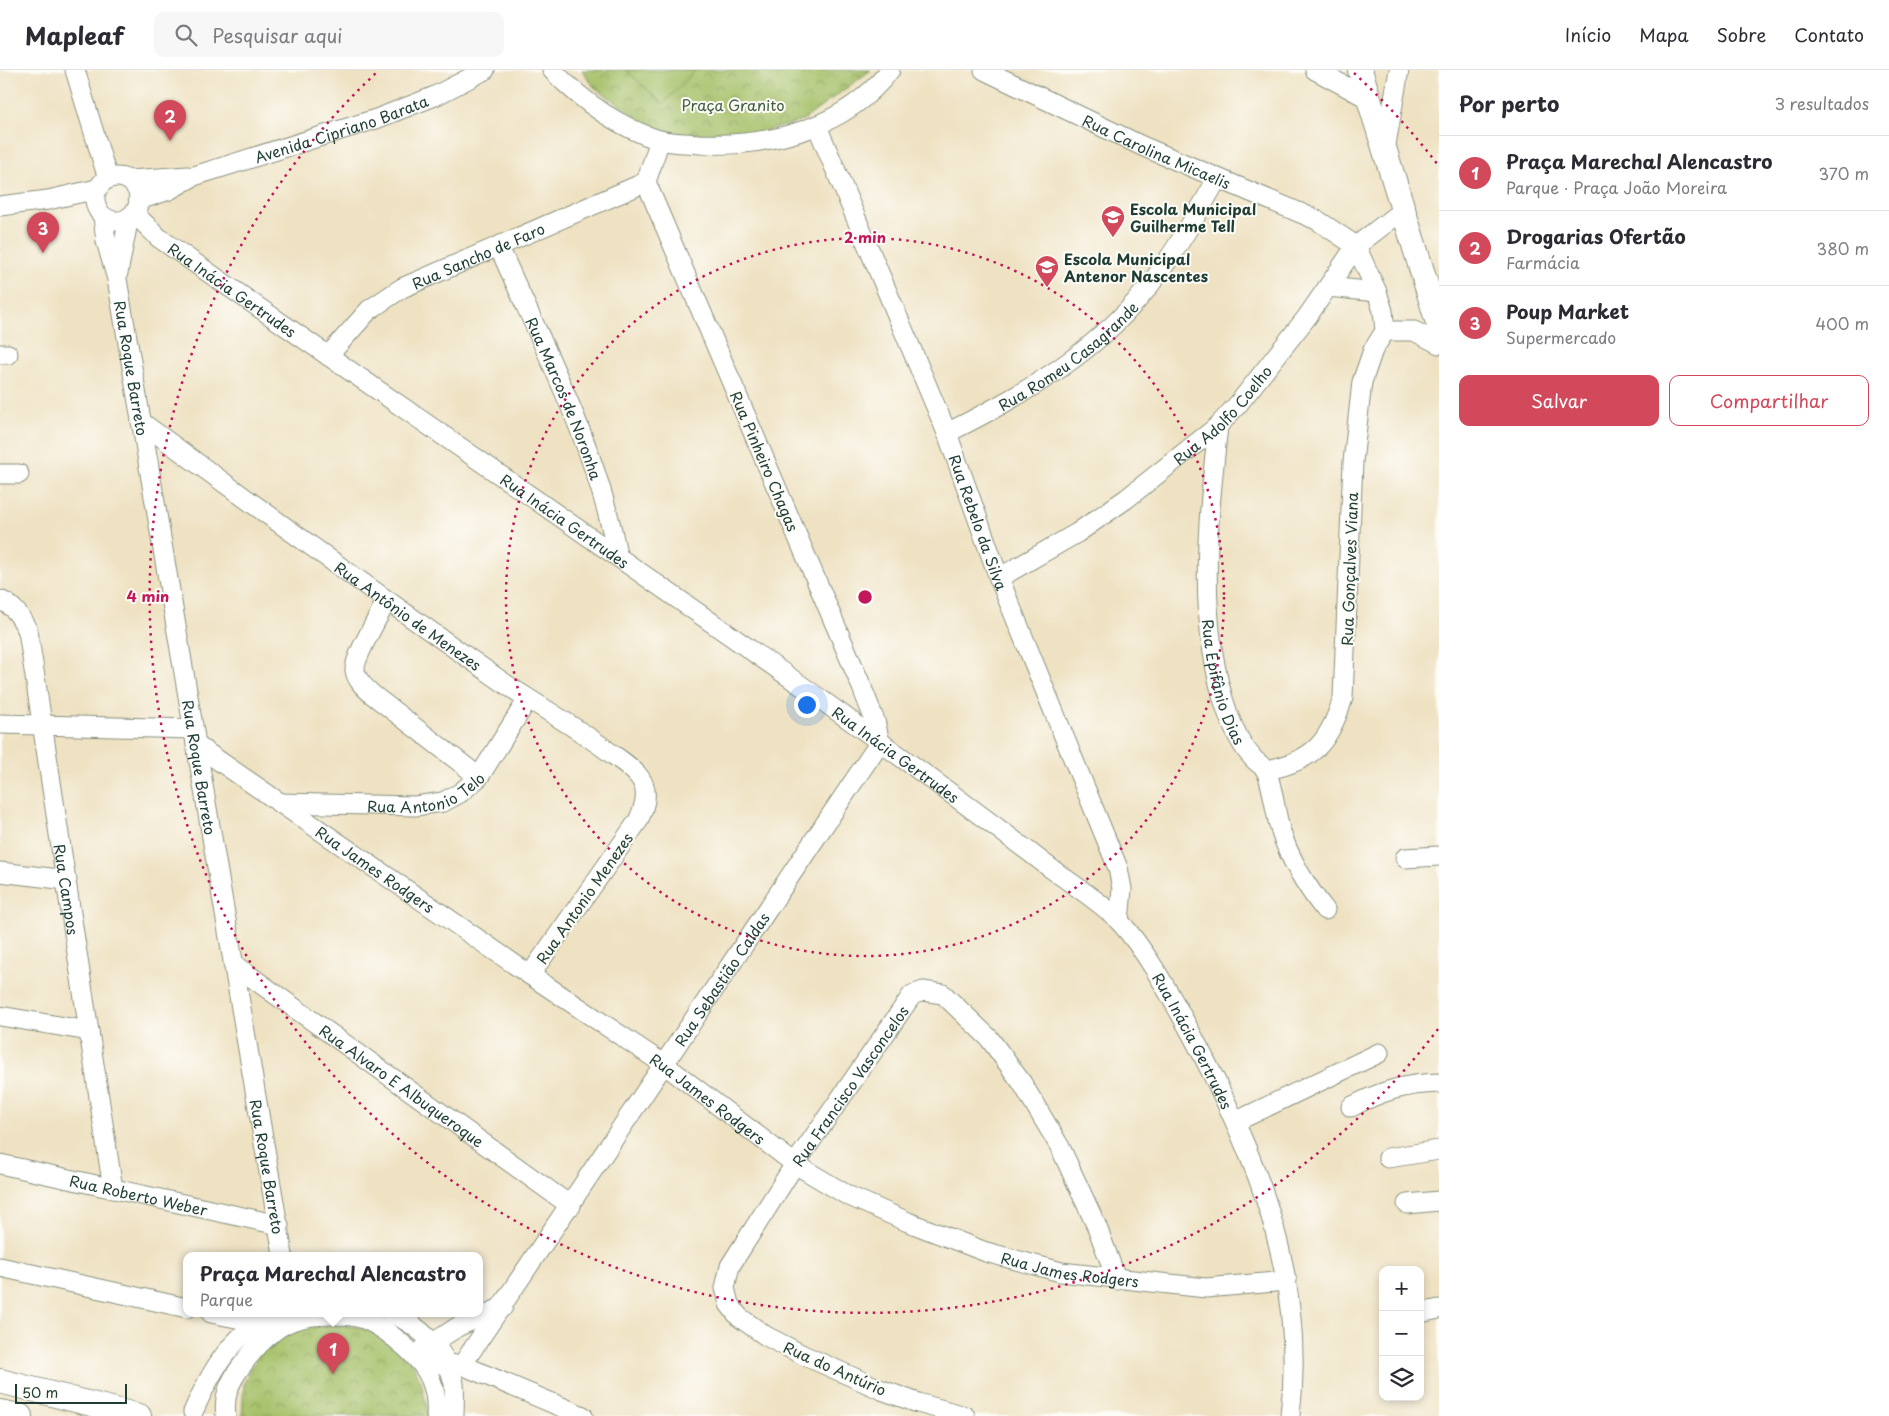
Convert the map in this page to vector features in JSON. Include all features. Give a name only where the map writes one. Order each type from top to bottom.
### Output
[{"type":"main road","points":[[1360,70],[1439,326]]},
{"type":"main road","points":[[0,1381],[139,1416]]},
{"type":"main road","points":[[0,1412],[20,1416]]},
{"type":"street","points":[[75,70],[103,184],[96,204],[101,213]]},
{"type":"street","name":"Avenida Cipriano Barata","points":[[134,210],[194,176],[376,119],[435,96],[485,70]]},
{"type":"street","points":[[552,70],[589,104],[626,125],[660,140],[727,145],[756,143],[789,136],[817,126],[840,114],[861,99],[881,82],[890,70]]},
{"type":"street","name":"Rua Carolina Micaelis","points":[[984,70],[1217,179],[1317,220],[1356,246]]},
{"type":"street","points":[[1315,70],[1369,99]]},
{"type":"street","points":[[1385,151],[1399,70]]},
{"type":"street","name":"Rua Rebelo da Silva","points":[[817,126],[947,434],[1000,578],[1118,868],[1122,889],[1119,921]]},
{"type":"street","points":[[646,182],[660,140]]},
{"type":"street","name":"Avenida Cipriano Barata","points":[[130,180],[194,176]]},
{"type":"street","points":[[0,206],[48,200],[103,184],[116,177],[130,180],[139,192],[134,210],[116,221],[101,213],[48,200]]},
{"type":"street","name":"Rua Romeu Casagrande","points":[[947,434],[1021,395],[1071,362],[1114,324],[1154,280],[1187,231],[1217,179]]},
{"type":"street","name":"Rua Sancho de Faro","points":[[328,356],[369,310],[402,288],[646,182]]},
{"type":"street","name":"Rua Pinheiro Chagas","points":[[646,182],[861,685],[875,722],[880,742]]},
{"type":"street","name":"Rua Roque Barreto","points":[[116,279],[134,210]]},
{"type":"street","name":"Rua Inácia Gertrudes","points":[[134,210],[159,238],[617,554],[880,742],[1119,921],[1163,982],[1237,1121],[1267,1199],[1286,1281],[1291,1319],[1293,1388],[1290,1416]]},
{"type":"street","name":"Rua Adolfo Coelho","points":[[1000,578],[1077,533],[1126,499],[1218,426],[1251,389],[1328,287],[1356,246],[1403,210]]},
{"type":"street","name":"Rua Roque Barreto","points":[[101,213],[116,279],[284,1252]]},
{"type":"street","points":[[1356,246],[1377,292],[1383,311],[1385,331],[1414,331],[1439,344]]},
{"type":"street","name":"Rua Marcos de Noronha","points":[[499,247],[585,445],[605,502],[617,554]]},
{"type":"street","points":[[1328,287],[1377,292]]},
{"type":"street","name":"Rua Gonçalves Viana","points":[[1267,770],[1292,765],[1316,749],[1335,725],[1343,698],[1353,462],[1362,382],[1374,350],[1385,331]]},
{"type":"street","name":"Rua Antônio de Menezes","points":[[140,422],[386,601],[528,699],[594,740],[631,768],[641,779],[645,792],[645,806],[638,821]]},
{"type":"street","name":"Rua Epifânio Dias","points":[[1218,426],[1210,504],[1208,581],[1217,676],[1235,731],[1252,758],[1267,770]]},
{"type":"street","points":[[0,474],[20,474]]},
{"type":"street","name":"Rua Campos","points":[[0,600],[7,603],[19,614],[28,632],[44,724],[113,1189]]},
{"type":"street","points":[[386,601],[358,656],[355,670],[361,683],[373,696],[479,776]]},
{"type":"street","name":"Rua Antonio Telo","points":[[279,803],[415,806],[443,802],[460,793],[479,776],[528,699]]},
{"type":"street","points":[[0,724],[44,724],[194,737]]},
{"type":"street","name":"Rua James Rodgers","points":[[194,737],[279,803],[530,976],[665,1066],[795,1164],[847,1195],[908,1222],[986,1252],[1061,1272],[1117,1280],[1206,1288],[1286,1281]]},
{"type":"street","name":"Rua Sebastião Caldas","points":[[455,1364],[503,1307],[880,742]]},
{"type":"street","points":[[1267,770],[1281,831],[1293,862],[1304,883],[1325,910]]},
{"type":"street","name":"Rua Antonio Menezes","points":[[530,976],[638,821]]},
{"type":"street","points":[[1405,858],[1439,856]]},
{"type":"street","points":[[0,872],[67,880]]},
{"type":"street","name":"Rua Alvaro E Albuqueroque","points":[[233,964],[571,1206]]},
{"type":"street","name":"Rua Francisco Vasconcelos","points":[[739,1316],[729,1304],[725,1288],[730,1266],[795,1164],[912,995],[922,991],[943,994],[989,1038],[1022,1083],[1060,1147],[1097,1228],[1117,1280]]},
{"type":"street","points":[[0,1016],[89,1031]]},
{"type":"street","points":[[1237,1121],[1380,1053]]},
{"type":"street","points":[[1351,1107],[1378,1093],[1406,1086],[1439,1083]]},
{"type":"street","points":[[1388,1158],[1439,1150]]},
{"type":"street","name":"Rua Roberto Weber","points":[[0,1164],[279,1225]]},
{"type":"street","points":[[1407,1204],[1439,1200]]},
{"type":"street","points":[[0,1267],[183,1307]]},
{"type":"street","points":[[483,1315],[503,1307]]},
{"type":"street","points":[[1424,1312],[1439,1310]]},
{"type":"street","name":"Rua do Antúrio","points":[[739,1316],[766,1336],[803,1355],[918,1403],[965,1416]]},
{"type":"street","points":[[226,1416],[225,1395],[234,1375],[248,1356],[293,1317]]},
{"type":"street","points":[[353,1317],[364,1319],[383,1328],[419,1359],[434,1390],[436,1416]]},
{"type":"street","points":[[399,1317],[414,1325],[455,1364]]},
{"type":"street","points":[[419,1359],[432,1343],[478,1317]]},
{"type":"street","points":[[186,1414],[225,1351],[238,1336],[264,1318]]},
{"type":"street","points":[[419,1359],[455,1364],[583,1416]]},
{"type":"street","points":[[454,1416],[455,1364]]},
{"type":"street","points":[[186,1414],[225,1395]]},
{"type":"green space","name":"Praça Granito","points":[[582,70],[871,70],[802,121],[735,139],[658,132],[594,87]]},
{"type":"green space","points":[[626,70],[695,70],[663,104]]},
{"type":"green space","points":[[329,1324],[358,1327],[380,1335],[413,1364],[421,1381],[429,1416],[242,1416],[244,1383],[251,1366],[268,1345],[301,1325]]},
{"type":"place","name":"Drogarias Ofertão","points":[[170,141]]},
{"type":"place","name":"Escola Municipal Guilherme Tell","points":[[1113,238]]},
{"type":"place","name":"Poup Market","points":[[43,253]]},
{"type":"place","name":"Escola Municipal Antenor Nascentes","points":[[1047,288]]},
{"type":"place","name":"Praça Marechal Alencastro","points":[[333,1374]]}]
